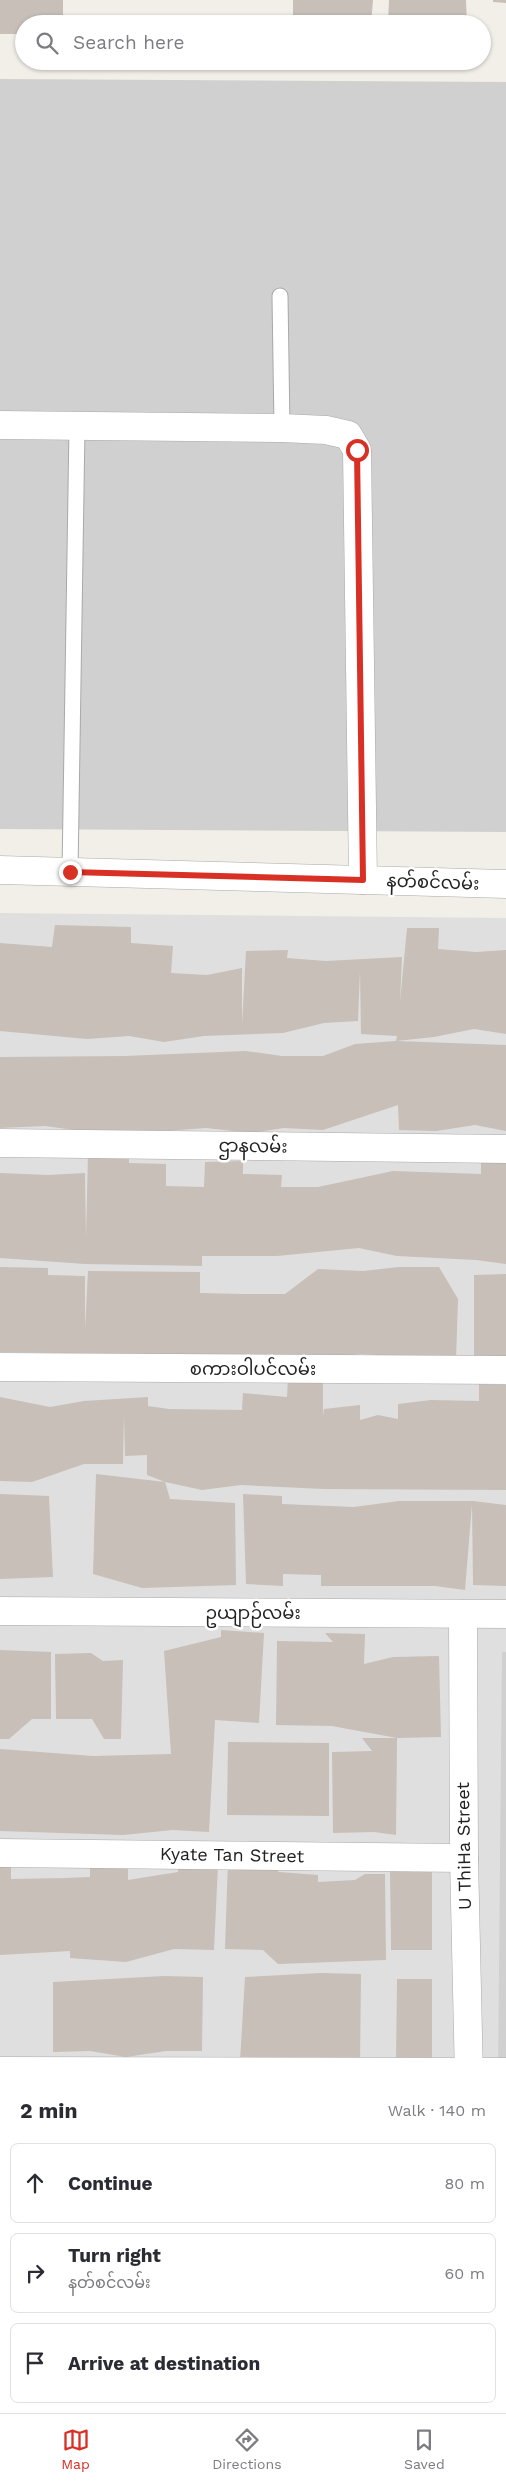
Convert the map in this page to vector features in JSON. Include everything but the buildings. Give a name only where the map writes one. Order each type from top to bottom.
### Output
[{"type":"street","points":[[0,425],[282,428],[326,430],[348,435],[357,450],[363,880]]},
{"type":"street","name":"နတ်စင်လမ်း","points":[[0,870],[506,884]]},
{"type":"street","name":"ဌာနလမ်း","points":[[0,1143],[506,1149]]},
{"type":"street","name":"စကားဝါပင်လမ်း","points":[[0,1367],[506,1370]]},
{"type":"street","name":"ဥယျာဉ်လမ်း","points":[[0,1611],[506,1614]]},
{"type":"street","name":"U ThiHa Street","points":[[463,1614],[464,1858],[469,2075]]},
{"type":"street","name":"Kyate Tan Street","points":[[0,1853],[464,1858]]},
{"type":"street","points":[[0,2071],[469,2075],[506,2072]]},
{"type":"lane","points":[[280,296],[282,428]]},
{"type":"lane","points":[[70,872],[77,427]]},
{"type":"shaded area","points":[[0,79],[506,82],[506,832],[0,829]]},
{"type":"shaded area","points":[[0,913],[506,918],[506,2078],[0,2078]]},
{"type":"shaded area","points":[[502,1652],[506,1652],[506,2078],[498,2078]]},
{"type":"route","points":[[70,872],[363,880],[357,450]]}]
